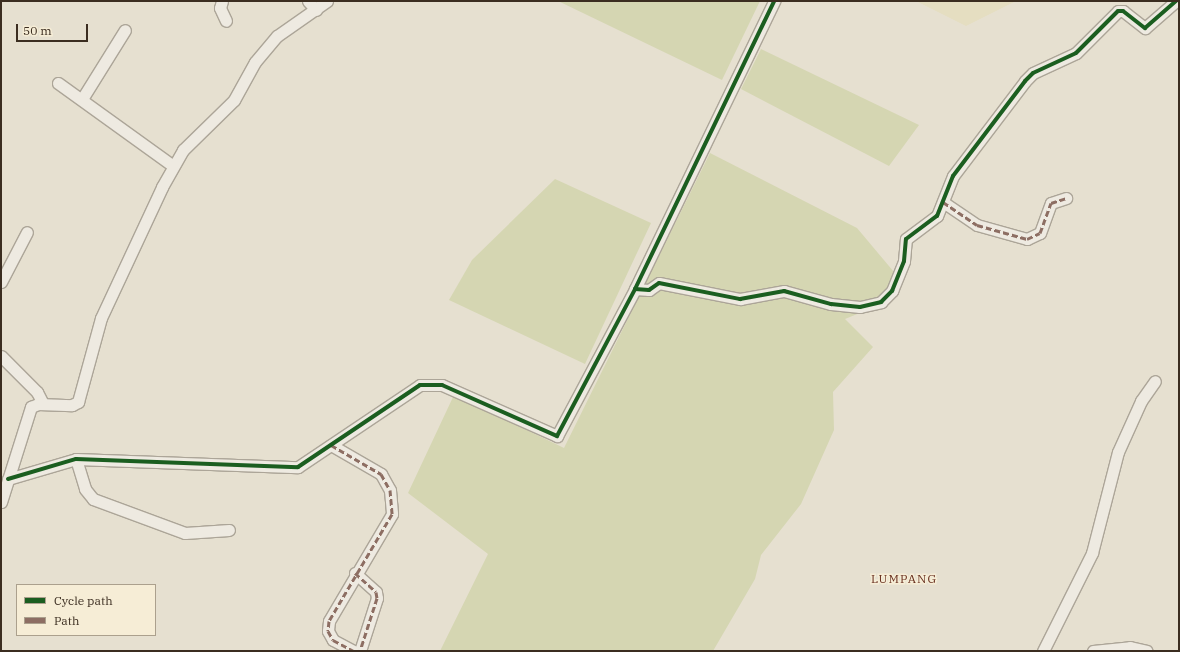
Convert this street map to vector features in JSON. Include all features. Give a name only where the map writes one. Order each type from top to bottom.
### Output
[{"type":"street","points":[[222,1],[220,8],[226,21]]},
{"type":"street","points":[[308,1],[316,10]]},
{"type":"street","points":[[1,502],[31,407],[43,404],[72,405],[78,402],[101,318],[173,166],[200,131],[234,100],[264,51],[277,36],[328,1]]},
{"type":"street","points":[[8,478],[76,459],[286,469],[298,467],[420,385],[442,386],[557,436],[636,289],[774,1]]},
{"type":"street","points":[[636,289],[649,290],[659,283],[740,300],[784,291],[831,304],[860,307],[881,302],[892,291],[904,261],[906,239],[937,216],[953,176],[1033,73],[1076,53],[1118,11],[1123,11],[1145,28],[1176,1]]},
{"type":"street","points":[[82,99],[125,30]]},
{"type":"street","points":[[58,83],[173,166]]},
{"type":"street","points":[[943,202],[977,225],[1027,239],[1040,233],[1051,203],[1066,198]]},
{"type":"street","points":[[1,282],[27,232]]},
{"type":"street","points":[[1,356],[37,392],[43,404]]},
{"type":"street","points":[[1043,651],[1092,553],[1118,452],[1141,401],[1154,381]]},
{"type":"street","points":[[331,445],[381,474],[390,490],[392,514],[355,573],[329,621],[328,631],[333,640],[354,651]]},
{"type":"street","points":[[76,459],[85,489],[93,499],[185,533],[211,529],[228,530]]},
{"type":"street","points":[[355,573],[376,592],[377,598],[360,651]]},
{"type":"street","points":[[1093,651],[1130,647],[1147,651]]},
{"type":"shaded area","points":[[916,1],[1016,1],[966,26]]},
{"type":"green space","points":[[558,1],[760,1],[722,80]]},
{"type":"green space","points":[[761,49],[919,125],[889,166],[741,89]]},
{"type":"green space","points":[[710,153],[857,228],[899,278],[872,308],[845,319],[873,347],[833,392],[834,430],[801,504],[761,555],[755,579],[713,651],[440,651],[488,554],[408,493],[454,395],[564,448]]},
{"type":"green space","points":[[555,179],[651,223],[585,364],[449,300],[472,260]]},
{"type":"marked path","points":[[943,202],[977,225],[1027,239],[1040,233],[1051,203],[1066,198]]},
{"type":"marked path","points":[[331,445],[381,474],[390,490],[392,514],[329,621],[328,631],[333,640],[354,651]]},
{"type":"marked path","points":[[355,573],[376,592],[377,598],[360,651]]},
{"type":"cycle path","points":[[8,479],[76,459],[298,467],[420,385],[442,385],[557,436],[635,289],[774,1]]},
{"type":"cycle path","points":[[635,289],[649,290],[659,283],[740,299],[784,291],[831,304],[860,307],[881,302],[892,291],[904,261],[906,239],[937,216],[953,176],[1025,81],[1033,73],[1076,53],[1118,11],[1123,11],[1145,28],[1176,1]]},
{"type":"district","name":"LUMPANG","points":[[904,579]]}]
